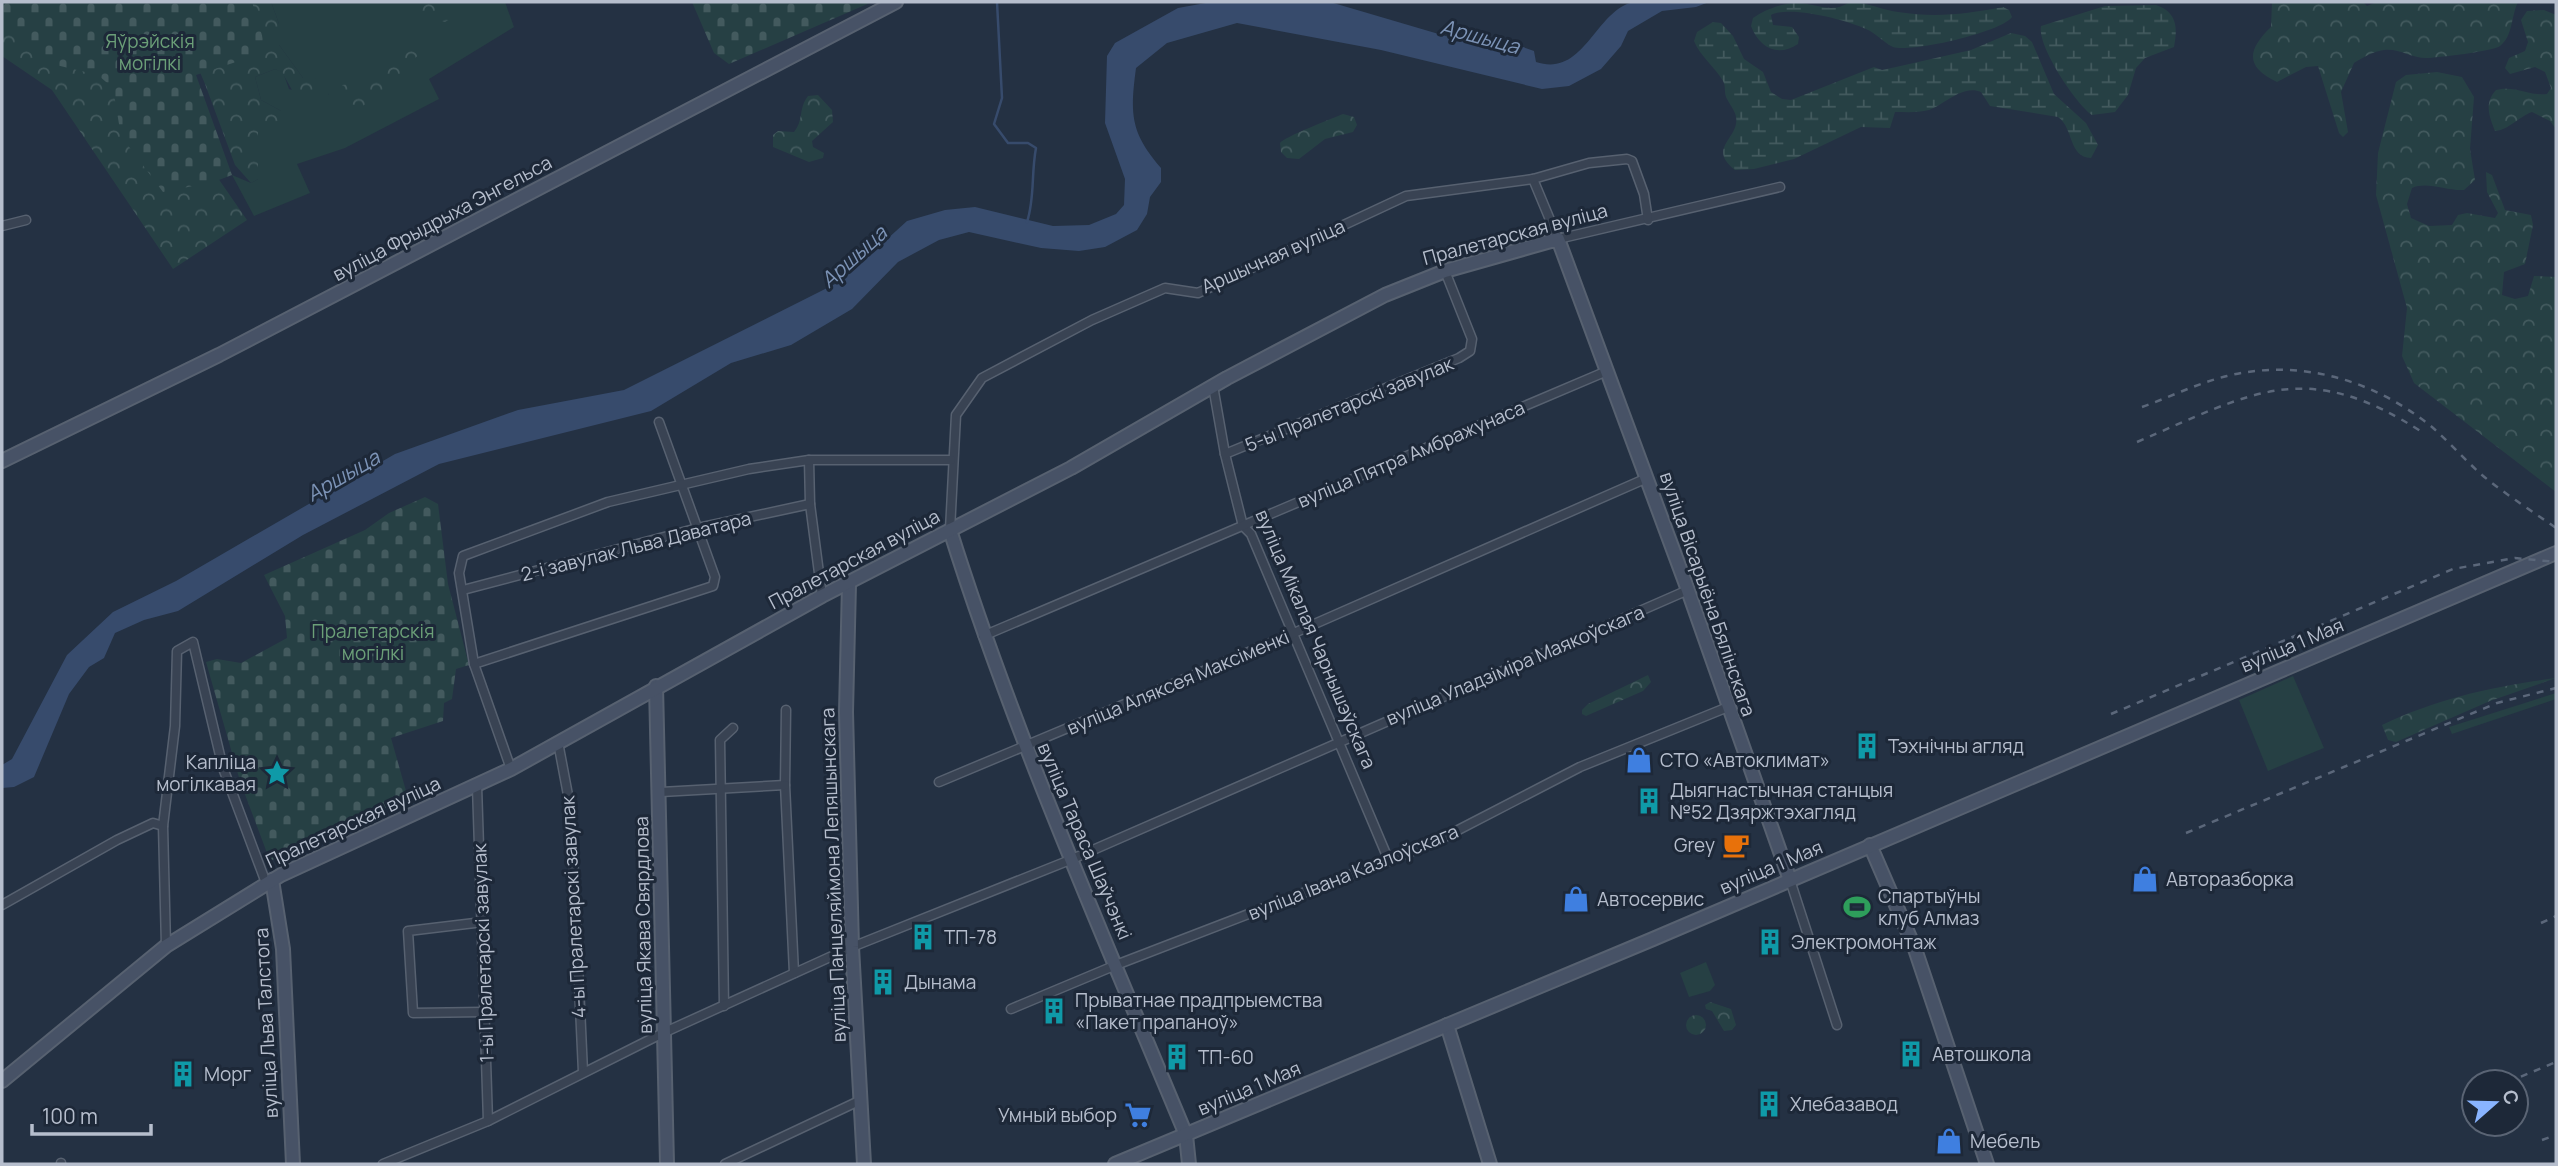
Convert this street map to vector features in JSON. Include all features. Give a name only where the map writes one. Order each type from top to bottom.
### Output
[{"type":"street","name":"вуліца Фрыдрыха Энгельса","points":[[2,461],[230,350],[896,2]]},
{"type":"street","name":"Аршычная вуліца","points":[[950,530],[951,460],[956,415],[982,378],[1092,320],[1165,288],[1198,293],[1406,196],[1532,179],[1589,163],[1632,160],[1644,194],[1648,220]]},
{"type":"street","name":"вуліца Вісарыёна Бялінскага","points":[[1532,179],[1558,239],[1688,590],[1790,880],[1837,1025]]},
{"type":"street","name":"Пралетарская вуліца","points":[[2,1078],[166,946],[269,881],[511,769],[656,686],[822,596],[1071,468],[1213,386],[1385,295],[1445,271],[1558,239],[1780,187]]},
{"type":"street","points":[[2,226],[26,220]]},
{"type":"street","name":"5-ы Пралетарскі завулак","points":[[1225,454],[1460,358],[1470,351],[1472,340],[1445,271]]},
{"type":"street","name":"вуліца Пятра Амбражунаса","points":[[983,636],[1607,371]]},
{"type":"street","name":"вуліца Мікалая Чарнышэўскага","points":[[1213,386],[1225,454],[1243,526],[1251,534],[1389,861]]},
{"type":"street","points":[[474,664],[713,586],[715,577],[659,422]]},
{"type":"street","points":[[511,769],[474,664],[459,573],[463,556],[608,502],[682,484],[808,460],[951,460]]},
{"type":"street","points":[[808,460],[810,504],[822,596]]},
{"type":"street","name":"вуліца Аляксея Максіменкі","points":[[939,782],[1294,633],[1647,478]]},
{"type":"street","name":"2-і завулак Льва Даватара","points":[[463,590],[698,528],[810,504]]},
{"type":"street","name":"вуліца Тараса Шаўчэнкі","points":[[950,530],[983,636],[1024,748],[1186,1135],[1189,1164]]},
{"type":"street","name":"вуліца 1 Мая","points":[[1115,1164],[2556,553]]},
{"type":"street","name":"вуліца Панцеляймона Лепяшынскага","points":[[849,584],[846,712],[852,947],[864,1164]]},
{"type":"street","name":"вуліца Уладзіміра Маякоўскага","points":[[383,1164],[488,1121],[663,1033],[852,947],[1070,860],[1688,590]]},
{"type":"street","name":"вуліца Льва Талстога","points":[[163,826],[176,726],[177,651],[192,642],[223,768],[279,906],[293,1164]]},
{"type":"street","name":"вуліца Якава Свярдлова","points":[[656,686],[661,792],[667,1164]]},
{"type":"street","name":"вуліца Івана Казлоўскага","points":[[1011,1009],[1116,965],[1433,843],[1580,767],[1728,707]]},
{"type":"street","points":[[786,709],[785,785],[794,973]]},
{"type":"street","points":[[724,1006],[720,740],[733,728]]},
{"type":"street","name":"4-ы Пралетарскі завулак","points":[[558,741],[571,811],[583,1072]]},
{"type":"street","points":[[661,792],[785,785]]},
{"type":"street","name":"1-ы Пралетарскі завулак","points":[[477,786],[488,1121]]},
{"type":"street","points":[[2,905],[117,840],[153,824],[163,826],[166,946]]},
{"type":"street","points":[[1870,845],[1915,949],[1987,1164]]},
{"type":"street","points":[[483,922],[408,931],[413,1013],[483,1012]]},
{"type":"street","points":[[1447,1025],[1490,1164]]},
{"type":"street","points":[[725,1164],[861,1100]]},
{"type":"green space","name":"Яўрэйскія могілкі","points":[[2,2],[252,2],[267,52],[196,75],[232,175],[195,189],[193,186],[163,192],[121,136],[113,88],[98,75],[56,65],[22,33],[2,21]]},
{"type":"green space","points":[[96,2],[247,220],[173,269],[52,90],[2,56],[2,14]]},
{"type":"green space","points":[[170,2],[271,2],[279,24],[279,45],[303,78],[315,78],[325,82],[329,96],[315,96],[302,108],[282,72],[275,69],[255,77],[261,100],[281,111],[289,123],[270,132],[258,126],[258,179],[251,183],[235,165],[205,84]]},
{"type":"green space","points":[[271,2],[505,2],[514,27],[429,79],[439,99],[345,148],[297,164],[310,193],[254,216],[232,175],[251,183],[258,179],[258,125],[281,111],[261,100],[255,77],[275,69],[283,72],[289,89],[315,96],[329,95],[315,78],[303,78],[279,45],[279,24]]},
{"type":"green space","points":[[416,2],[451,2],[456,16],[445,22],[417,14]]},
{"type":"green space","points":[[692,2],[872,2],[729,64],[714,53]]},
{"type":"green space","points":[[1850,2],[1926,15],[2003,7],[2009,10],[2012,17],[2005,23],[1975,35],[1903,48],[1893,47],[1857,25],[1804,13],[1780,12],[1771,15],[1773,25],[1792,27],[1799,37],[1798,44],[1783,50],[1764,45],[1751,26],[1753,18],[1779,6],[1800,3],[1834,8]]},
{"type":"green space","points":[[2272,2],[2363,2],[2367,6],[2377,2],[2518,2],[2510,31],[2504,42],[2496,48],[2426,58],[2384,50],[2354,63],[2341,92],[2348,132],[2343,137],[2339,133],[2318,66],[2306,67],[2277,82],[2259,70],[2255,64],[2253,58],[2257,43],[2271,27]]},
{"type":"green space","points":[[2156,5],[2172,16],[2176,33],[2174,47],[2145,58],[2136,68],[2128,95],[2115,112],[2092,115],[2059,74],[2045,47],[2041,26],[2105,6]]},
{"type":"green space","points":[[2544,10],[2556,15],[2556,129],[2550,121],[2532,112],[2504,129],[2495,131],[2489,105],[2496,90],[2547,94],[2551,88],[2545,72],[2535,67],[2510,74],[2505,68],[2509,58],[2525,51],[2528,42],[2521,20],[2527,11]]},
{"type":"green space","points":[[1713,22],[1721,23],[1733,36],[1744,59],[1763,72],[1771,92],[1782,99],[1791,100],[1874,67],[1882,70],[1971,50],[2011,33],[2025,36],[2032,42],[2054,94],[2086,123],[2098,145],[2091,158],[2084,156],[2078,153],[2067,128],[2058,117],[1990,106],[1981,92],[1974,90],[1954,96],[1929,110],[1895,112],[1890,128],[1861,127],[1794,159],[1754,169],[1735,170],[1723,155],[1736,124],[1735,114],[1726,97],[1723,81],[1694,41],[1697,32]]},
{"type":"green space","points":[[421,43],[420,53],[410,64],[414,74],[404,86],[385,88],[362,107],[343,102],[342,85],[367,82],[377,66],[389,55]]},
{"type":"green space","points":[[2437,72],[2462,77],[2474,97],[2470,149],[2475,180],[2464,190],[2431,186],[2412,188],[2407,204],[2411,218],[2429,226],[2452,225],[2458,215],[2467,213],[2495,218],[2498,213],[2487,192],[2486,172],[2492,175],[2505,210],[2531,215],[2533,225],[2525,264],[2504,272],[2502,295],[2515,299],[2528,296],[2534,276],[2556,277],[2556,492],[2414,383],[2402,356],[2407,308],[2376,195],[2378,153],[2396,82],[2406,75]]},
{"type":"green space","points":[[818,95],[832,110],[833,122],[812,141],[813,147],[824,153],[823,158],[809,162],[773,147],[773,135],[778,131],[794,132],[808,96]]},
{"type":"green space","points":[[1343,114],[1354,117],[1357,125],[1353,132],[1325,139],[1299,159],[1287,158],[1281,152],[1280,143],[1283,140]]},
{"type":"green space","name":"Пралетарскія могілкі","points":[[425,497],[438,504],[448,584],[469,665],[456,669],[452,699],[444,703],[443,721],[391,738],[408,798],[270,861],[240,781],[206,662],[217,659],[241,663],[287,638],[285,616],[264,575],[365,530],[389,513]]},
{"type":"green space","points":[[1648,675],[1651,682],[1643,691],[1586,716],[1582,714],[1588,704]]},
{"type":"green space","points":[[2293,676],[2324,748],[2268,771],[2239,700]]},
{"type":"green space","points":[[2556,678],[2490,701],[2396,742],[2388,740],[2382,725],[2424,707],[2467,694]]},
{"type":"green space","points":[[2556,693],[2556,699],[2452,734],[2449,727]]},
{"type":"green space","points":[[1706,962],[1715,985],[1710,991],[1689,997],[1680,973]]},
{"type":"green space","points":[[1710,1002],[1731,1009],[1736,1025],[1732,1030],[1724,1031],[1712,1011],[1706,1009],[1705,1005]]},
{"type":"green space","points":[[1696,1015],[1703,1018],[1706,1025],[1703,1032],[1696,1035],[1689,1032],[1686,1025],[1689,1018]]},
{"type":"water","points":[[1211,2],[1330,2],[1493,50],[1503,52],[1509,42],[1534,51],[1536,62],[1552,64],[1566,61],[1578,52],[1609,17],[1633,2],[1709,2],[1696,7],[1662,11],[1628,31],[1621,46],[1601,69],[1569,86],[1542,89],[1381,50],[1237,23],[1167,43],[1136,68],[1133,98],[1135,122],[1143,144],[1161,168],[1161,182],[1150,197],[1147,214],[1137,230],[1105,247],[1079,251],[1041,248],[969,232],[939,240],[898,262],[852,309],[791,345],[731,363],[651,411],[439,464],[303,535],[178,611],[144,620],[115,633],[104,658],[89,667],[69,694],[34,777],[14,787],[2,788],[2,765],[12,759],[67,655],[113,612],[176,581],[395,454],[518,410],[624,390],[841,281],[907,221],[945,210],[975,207],[1053,226],[1089,225],[1116,214],[1124,205],[1125,179],[1105,123],[1107,56],[1115,43],[1178,8]]},
{"type":"waterway","points":[[997,2],[1002,98],[994,124],[1008,143],[1028,143],[1036,148],[1027,222]]},
{"type":"railway","points":[[2142,407],[2216,379],[2254,371],[2282,370],[2335,377],[2361,385],[2410,411],[2432,427],[2482,475],[2556,528]]},
{"type":"railway","points":[[2137,442],[2248,397],[2280,390],[2312,389],[2346,395],[2383,410],[2425,434]]},
{"type":"railway","points":[[2111,714],[2453,569],[2515,558],[2556,562]]},
{"type":"railway","points":[[2186,833],[2497,703],[2556,688]]},
{"type":"railway","points":[[2541,923],[2556,916]]},
{"type":"railway","points":[[2530,1073],[2556,1062]]},
{"type":"railway","points":[[2542,1140],[2556,1135]]},
{"type":"place","name":"Тэхнічны агляд","points":[[1867,746]]},
{"type":"place","name":"СТО «Автоклимат»","points":[[1639,760]]},
{"type":"place","name":"Капліца могілкавая","points":[[277,773]]},
{"type":"place","name":"Дыягнастычная станцыя №52 Дзяржтэхагляд","points":[[1649,801]]},
{"type":"place","name":"Grey","points":[[1736,845]]},
{"type":"place","name":"Авторазборка","points":[[2145,879]]},
{"type":"place","name":"Автосервис","points":[[1576,899]]},
{"type":"place","name":"Спартыўны клуб Алмаз","points":[[1857,907]]},
{"type":"place","name":"ТП-78","points":[[923,937]]},
{"type":"place","name":"Электромонтаж","points":[[1770,942]]},
{"type":"place","name":"Дынама","points":[[883,982]]},
{"type":"place","name":"Прыватнае прадпрыемства «Пакет прапаноў»","points":[[1054,1011]]},
{"type":"place","name":"Автошкола","points":[[1911,1054]]},
{"type":"place","name":"ТП-60","points":[[1177,1057]]},
{"type":"place","name":"Морг","points":[[183,1074]]},
{"type":"place","name":"Хлебазавод","points":[[1769,1104]]},
{"type":"place","name":"Умный выбор","points":[[1138,1115]]},
{"type":"place","name":"Мебель","points":[[1949,1141]]},
{"type":"water label","name":"Аршыца","points":[[1480,37]]},
{"type":"water label","name":"Аршыца","points":[[854,257]]},
{"type":"water label","name":"Аршыца","points":[[343,476]]}]
